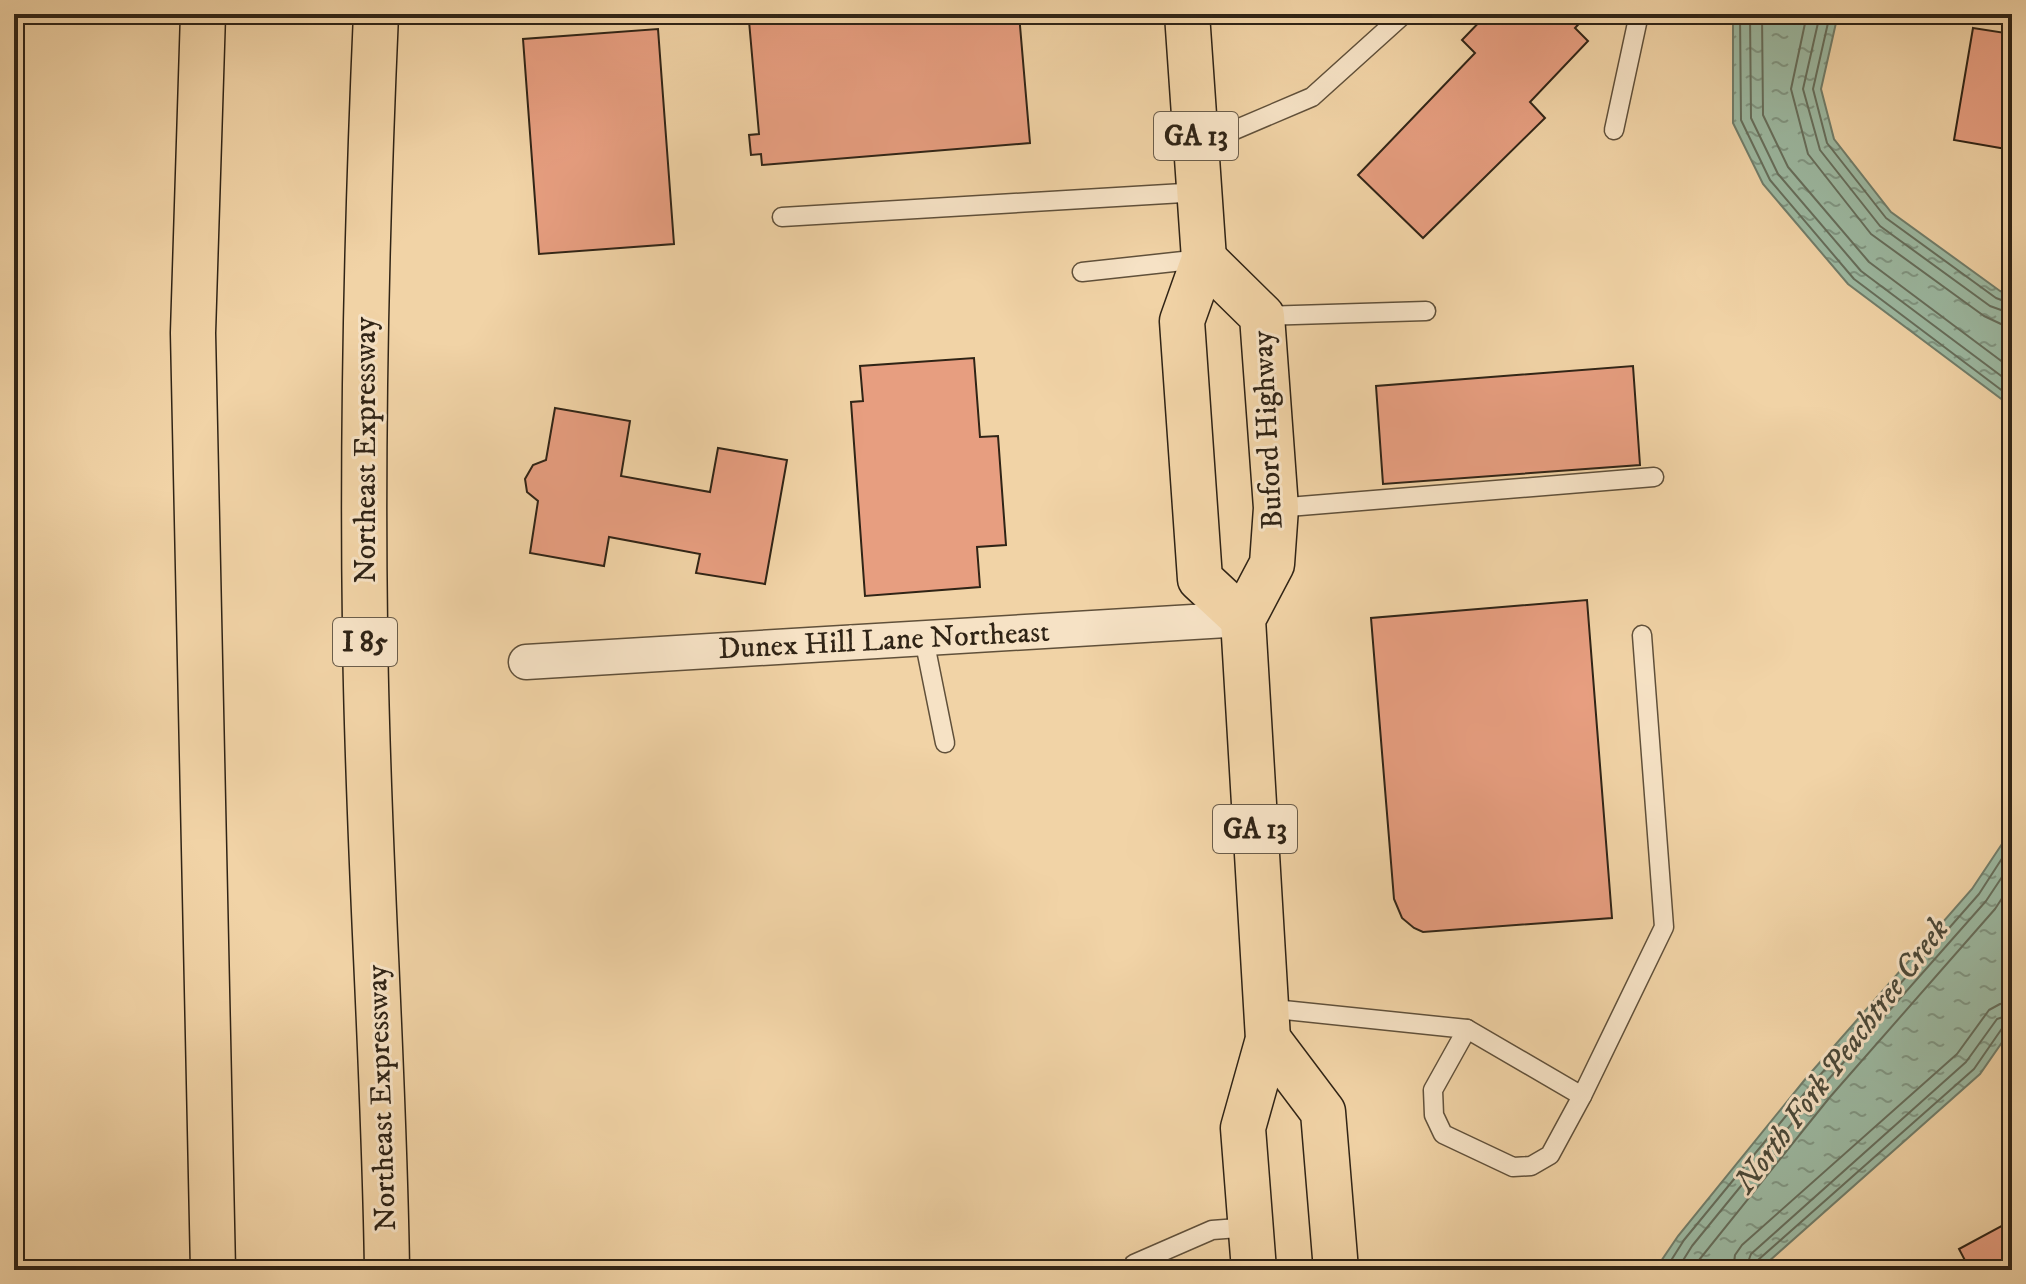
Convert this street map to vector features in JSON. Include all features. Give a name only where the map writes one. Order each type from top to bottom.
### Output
[{"type":"main road","points":[[203,14],[193,333],[213,1270]]},
{"type":"main road","name":"Northeast Expressway","points":[[376,14],[367,238],[365,627],[385,1120],[387,1270]]},
{"type":"main road","name":"GA 13","points":[[1187,14],[1204,259],[1182,321],[1200,579],[1243,619],[1267,1024],[1243,1128],[1254,1270]]},
{"type":"main road","name":"Buford Highway","points":[[1204,259],[1262,316],[1276,508],[1272,564],[1243,619]]},
{"type":"main road","points":[[1267,1024],[1323,1112],[1336,1270]]},
{"type":"street","name":"Dunex Hill Lane Northeast","points":[[526,662],[1243,619]]},
{"type":"lane","points":[[1197,146],[1312,97],[1404,14]]},
{"type":"lane","points":[[1614,130],[1639,14]]},
{"type":"lane","points":[[782,217],[1200,192]]},
{"type":"lane","points":[[1082,272],[1204,259]]},
{"type":"lane","points":[[1262,316],[1426,311]]},
{"type":"lane","points":[[1276,508],[1654,477]]},
{"type":"lane","points":[[1467,1029],[1433,1090],[1434,1115],[1443,1134],[1513,1167],[1531,1166],[1550,1155],[1664,927],[1642,635]]},
{"type":"lane","points":[[924,639],[945,743]]},
{"type":"lane","points":[[1267,1024],[1467,1029],[1582,1096]]},
{"type":"lane","points":[[1134,1264],[1212,1230],[1251,1227]]},
{"type":"water","points":[[1733,14],[1838,14],[1821,89],[1834,139],[1891,212],[2012,297],[2012,411],[2004,401],[1848,284],[1763,184],[1733,123]]},
{"type":"water","name":"North Fork Peachtree Creek","points":[[2012,829],[2012,1028],[1980,1074],[1759,1270],[1655,1270],[1678,1236],[1807,1077],[1972,889]]},
{"type":"building","points":[[829,14],[1019,14],[1030,143],[762,165],[761,154],[751,155],[749,135],[759,134],[749,21]]},
{"type":"building","points":[[1487,14],[1588,14],[1575,28],[1588,41],[1530,102],[1545,118],[1423,238],[1358,175],[1475,53],[1462,40]]},
{"type":"building","points":[[1973,28],[2012,34],[2012,150],[1954,140]]},
{"type":"building","points":[[658,29],[674,244],[539,254],[523,39]]},
{"type":"building","points":[[974,358],[980,437],[998,436],[1006,545],[977,547],[980,587],[865,596],[851,402],[863,401],[860,366]]},
{"type":"building","points":[[1633,366],[1640,465],[1383,484],[1376,386]]},
{"type":"building","points":[[555,408],[630,421],[621,476],[710,492],[718,448],[787,460],[765,584],[696,573],[700,554],[609,537],[604,566],[530,553],[538,501],[527,492],[525,479],[533,465],[546,460]]},
{"type":"building","points":[[1587,600],[1612,918],[1423,932],[1414,928],[1402,918],[1394,899],[1371,618]]},
{"type":"building","points":[[2007,1223],[2012,1232],[2012,1270],[1970,1270],[1959,1249]]}]
